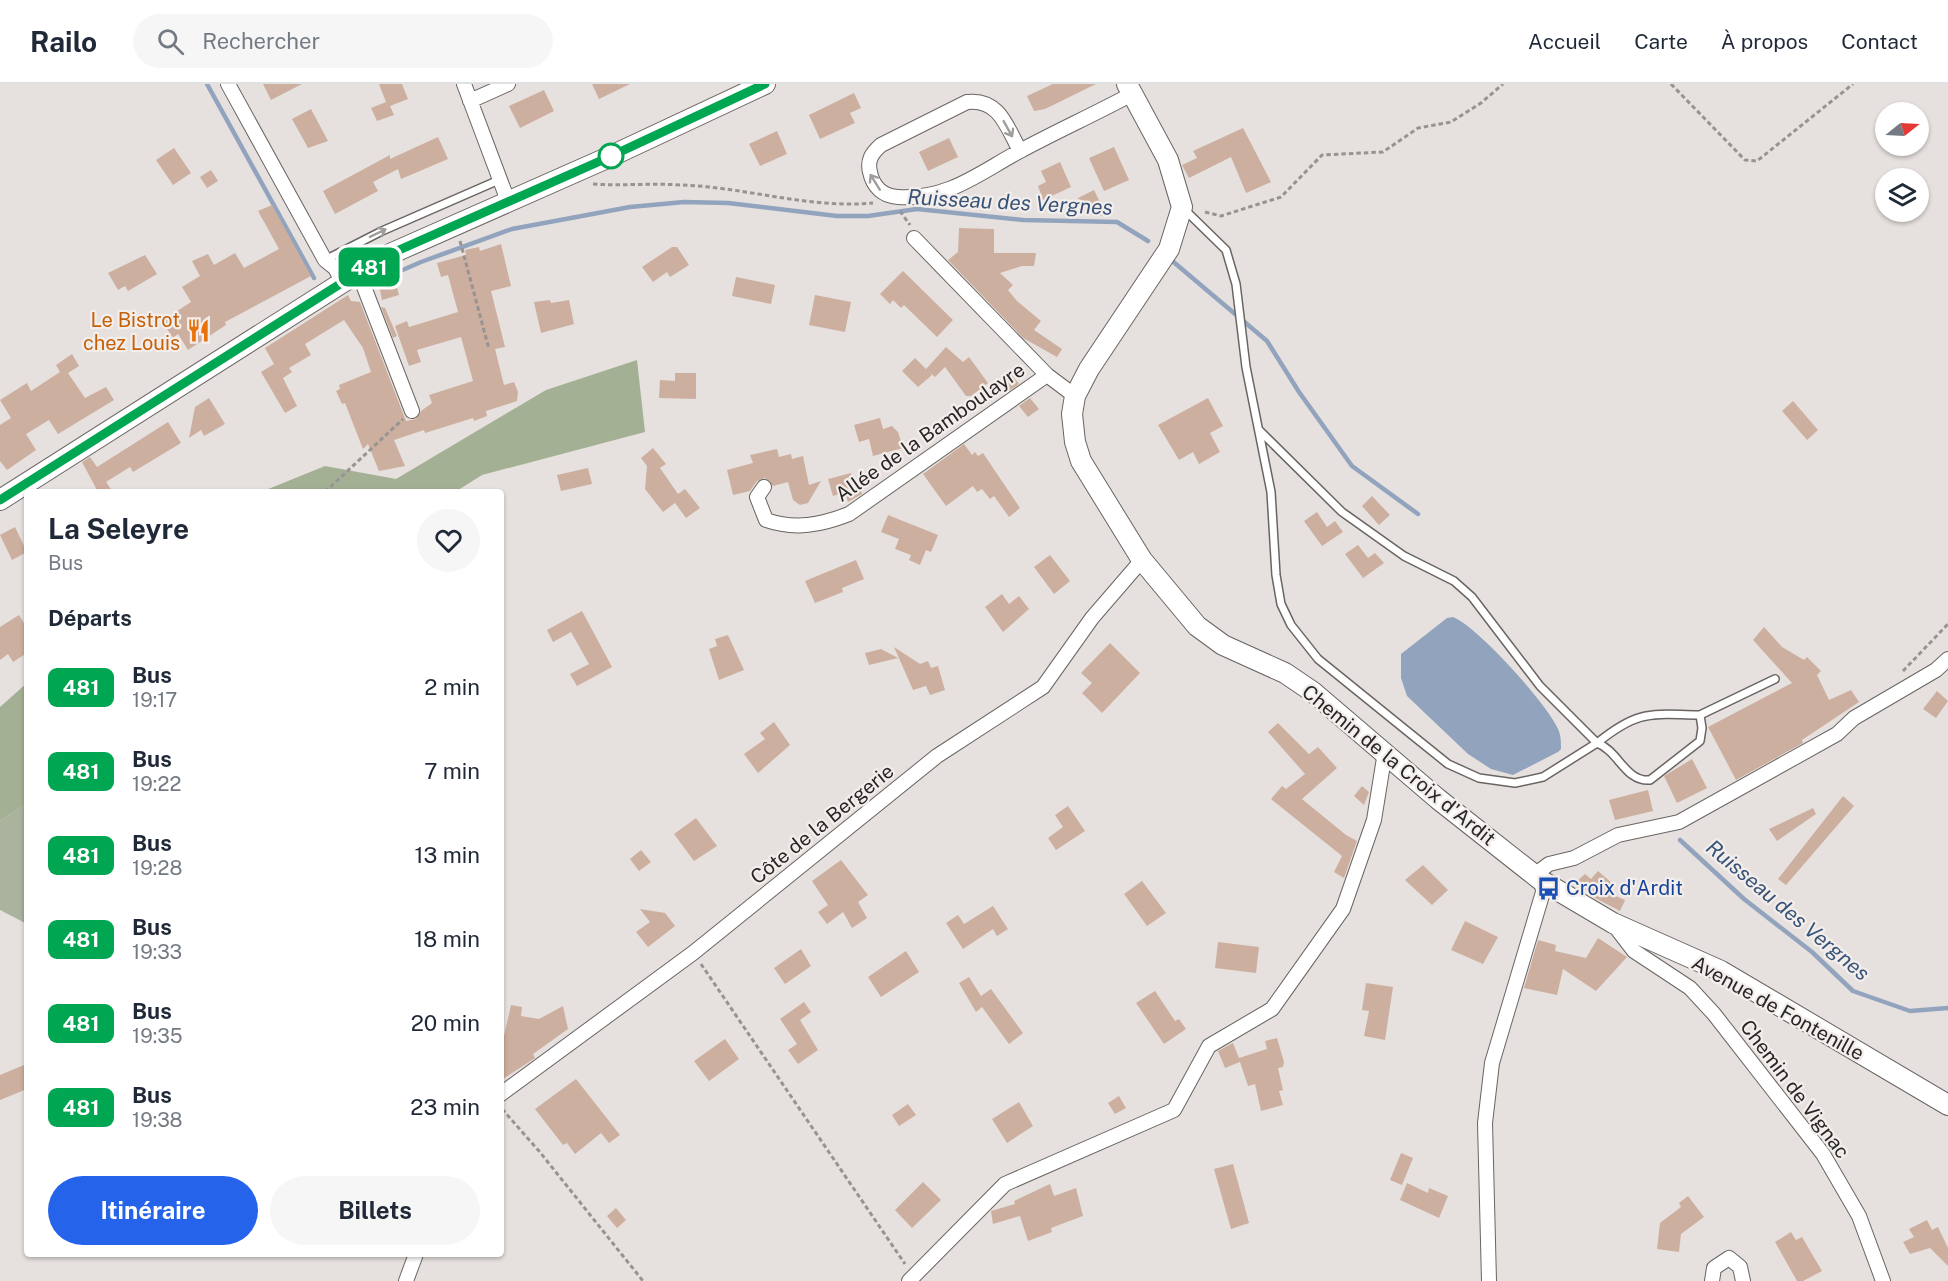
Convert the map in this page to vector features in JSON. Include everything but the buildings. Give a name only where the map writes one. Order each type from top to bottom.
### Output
[{"type":"street","points":[[228,84],[326,260],[351,278],[412,411]]},
{"type":"street","points":[[464,84],[507,201]]},
{"type":"street","points":[[470,101],[508,84]]},
{"type":"street","points":[[0,500],[381,258],[765,84]]},
{"type":"street","points":[[1020,151],[999,112],[990,104],[977,101],[967,102],[881,145],[872,153],[868,164],[874,183],[887,196],[933,196],[956,188],[1129,89],[1168,160],[1182,207]]},
{"type":"street","name":"Chemin de la Croix d'Ardit","points":[[1182,207],[1169,249],[1089,369],[1075,396],[1072,414],[1075,442],[1082,461],[1142,560],[1197,626],[1223,645],[1285,673],[1314,692],[1438,799],[1542,881]]},
{"type":"street","name":"Allée de la Bamboulayre","points":[[914,238],[1047,375],[1075,396]]},
{"type":"street","name":"Allée de la Bamboulayre","points":[[764,487],[757,497],[766,520],[795,527],[840,518],[1047,375]]},
{"type":"street","name":"Côte de la Bergerie","points":[[504,1092],[693,953],[937,756],[1043,687],[1092,618],[1142,560]]},
{"type":"street","points":[[1489,1281],[1485,1123],[1492,1063],[1538,901],[1543,892],[1541,870],[1549,864],[1574,858],[1618,835],[1679,822],[1837,734],[1854,718],[1936,670],[1948,659]]},
{"type":"street","points":[[913,1280],[1005,1184],[1174,1110],[1209,1046],[1272,1009],[1343,909],[1374,820],[1385,752]]},
{"type":"street","name":"Avenue de Fontenille","points":[[1542,881],[1613,923],[1721,971],[1948,1105]]},
{"type":"street","name":"Chemin de Vignac","points":[[1613,923],[1634,951],[1690,988],[1714,1014],[1823,1155],[1859,1216],[1883,1281]]},
{"type":"street","points":[[406,1281],[415,1257]]},
{"type":"street","points":[[1712,1281],[1714,1268],[1728,1258],[1740,1267],[1743,1281]]},
{"type":"lane","points":[[326,260],[382,231],[500,180]]},
{"type":"lane","points":[[1182,207],[1226,250],[1236,284],[1246,367],[1270,492],[1276,574],[1281,604],[1291,625],[1318,659],[1448,764],[1479,777],[1515,783],[1543,777],[1597,743],[1621,723],[1637,716],[1700,716],[1775,679]]},
{"type":"lane","points":[[1259,430],[1342,512],[1404,556],[1454,581],[1472,597],[1540,686],[1597,743],[1608,747],[1632,777],[1650,780],[1700,741],[1702,728],[1700,716]]},
{"type":"path","points":[[1182,207],[1221,216],[1281,197],[1322,155],[1383,153],[1418,128],[1451,122],[1481,103],[1503,84]]},
{"type":"path","points":[[1671,84],[1745,160],[1756,161],[1853,84]]},
{"type":"path","points":[[590,183],[624,186],[681,185],[800,201],[859,204],[877,202]]},
{"type":"path","points":[[456,225],[489,349]]},
{"type":"path","points":[[328,489],[412,411]]},
{"type":"path","points":[[693,953],[913,1280]]},
{"type":"path","points":[[504,1111],[539,1151],[643,1281]]},
{"type":"green space","points":[[637,360],[645,432],[482,475],[460,489],[268,489],[325,466],[396,479],[546,390]]},
{"type":"green space","points":[[24,686],[24,805],[0,821],[0,707]]},
{"type":"green space","points":[[24,805],[24,922],[0,910],[0,821]]},
{"type":"water","points":[[1453,617],[1494,650],[1539,701],[1559,732],[1561,749],[1558,752],[1513,775],[1491,769],[1468,754],[1407,696],[1401,678],[1401,654],[1447,618]]},
{"type":"waterway","name":"Ruisseau des Vergnes","points":[[207,84],[314,278]]},
{"type":"waterway","name":"Ruisseau des Vergnes","points":[[375,282],[421,262],[512,229],[630,207],[684,202],[728,203],[837,216],[868,216],[917,209],[1023,220],[1117,222],[1148,241]]},
{"type":"waterway","name":"Ruisseau des Vergnes","points":[[1170,259],[1267,341],[1299,392],[1352,466],[1418,514]]},
{"type":"waterway","name":"Ruisseau des Vergnes","points":[[1680,840],[1744,899],[1812,952],[1853,991],[1910,1011],[1948,1008]]},
{"type":"bus line","name":"481","points":[[0,500],[381,258],[607,158],[765,84]]},
{"type":"place","name":"Le Bistrot chez Louis","points":[[198,331]]},
{"type":"place","name":"Croix d'Ardit","points":[[1548,888]]}]
